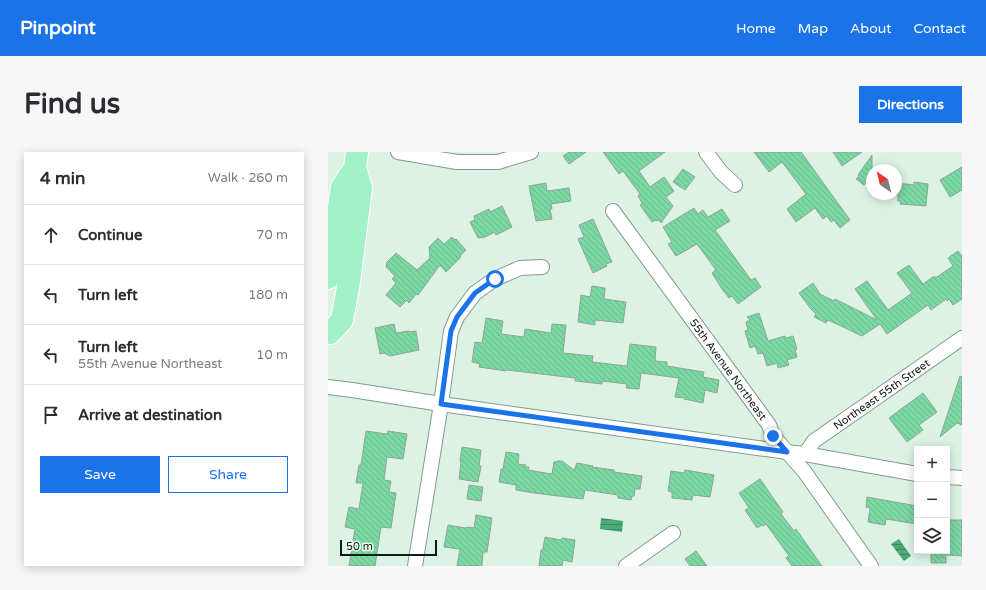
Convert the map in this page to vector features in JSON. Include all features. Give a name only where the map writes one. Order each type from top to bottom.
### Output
[{"type":"main road","points":[[328,278],[342,187],[356,160]]},
{"type":"main road","points":[[329,336],[342,320],[349,282],[361,188],[356,160]]},
{"type":"street","points":[[398,152],[457,162],[498,162],[531,152]]},
{"type":"street","points":[[706,152],[721,172],[735,185]]},
{"type":"street","name":"55th Avenue Northeast","points":[[613,211],[769,425],[773,436],[804,472],[871,566]]},
{"type":"street","points":[[415,566],[451,331],[457,317],[475,293],[495,279],[520,268],[542,267]]},
{"type":"street","name":"Northeast 55th Street","points":[[805,454],[814,441],[962,338]]},
{"type":"street","points":[[328,387],[805,454],[914,473]]},
{"type":"street","points":[[950,476],[962,478]]},
{"type":"street","points":[[626,566],[673,533]]},
{"type":"shaded area","points":[[601,518],[623,521],[622,532],[600,529]]},
{"type":"shaded area","points":[[899,539],[911,556],[904,561],[891,544]]},
{"type":"building","points":[[569,152],[586,152],[569,164],[563,156]]},
{"type":"building","points":[[603,152],[665,152],[639,171],[650,187],[664,177],[674,191],[666,197],[673,206],[661,223],[659,220],[652,222],[640,205],[642,203],[638,196],[640,194],[623,171],[619,174]]},
{"type":"building","points":[[754,152],[801,152],[850,220],[840,228],[834,220],[831,222],[827,216],[823,219],[815,208],[796,222],[787,209],[806,194],[782,162],[769,172]]},
{"type":"building","points":[[833,152],[862,152],[842,166]]},
{"type":"building","points":[[872,155],[872,164],[866,164],[866,182],[864,185],[856,179],[859,176],[858,175]]},
{"type":"building","points":[[962,167],[962,190],[950,197],[940,180]]},
{"type":"building","points":[[683,169],[695,177],[685,190],[673,182]]},
{"type":"building","points":[[914,182],[928,184],[926,206],[900,204],[901,201],[898,201],[902,200],[902,184],[914,185]]},
{"type":"building","points":[[546,183],[547,191],[569,188],[571,201],[551,204],[552,209],[550,209],[552,219],[536,221],[529,186]]},
{"type":"building","points":[[502,206],[512,227],[496,235],[495,232],[485,237],[478,238],[470,222],[475,220],[474,216],[489,209],[490,212]]},
{"type":"building","points":[[694,208],[698,214],[703,210],[708,217],[722,209],[730,221],[715,230],[751,280],[755,278],[761,287],[738,304],[732,296],[729,298],[720,286],[712,273],[716,270],[697,244],[676,256],[668,244],[672,242],[663,227]]},
{"type":"building","points":[[593,219],[612,262],[606,264],[607,266],[593,273],[578,239],[584,237],[579,225]]},
{"type":"building","points":[[452,237],[455,240],[456,239],[466,250],[446,272],[440,265],[418,295],[416,294],[409,303],[407,300],[400,307],[386,295],[396,283],[392,279],[395,276],[386,267],[387,262],[396,253],[417,270],[430,258],[429,247],[438,238],[444,244]]},
{"type":"building","points":[[958,251],[962,256],[962,299],[953,305],[949,299],[947,301],[946,299],[931,310],[928,305],[887,334],[880,324],[862,336],[828,320],[826,323],[814,317],[816,314],[799,293],[813,283],[820,294],[834,301],[835,299],[877,320],[855,289],[867,281],[888,310],[912,293],[897,273],[909,265],[923,284],[933,277],[937,277],[953,266],[948,258]]},
{"type":"building","points":[[592,286],[605,288],[604,299],[626,302],[623,323],[595,320],[595,325],[578,322],[581,295],[590,297]]},
{"type":"building","points":[[759,313],[768,341],[785,336],[786,338],[793,336],[797,349],[795,350],[797,357],[787,360],[789,365],[778,368],[777,363],[767,366],[763,353],[758,354],[755,346],[750,348],[745,331],[748,330],[746,322],[750,320],[747,317]]},
{"type":"building","points":[[486,318],[503,321],[501,334],[524,337],[525,329],[551,333],[552,324],[566,325],[563,353],[593,356],[592,362],[627,366],[630,344],[656,347],[655,361],[667,362],[667,366],[704,372],[703,377],[719,380],[717,393],[705,390],[703,403],[675,397],[679,378],[641,373],[639,389],[626,388],[627,384],[602,381],[602,384],[575,381],[575,378],[479,367],[480,364],[472,362],[475,342],[482,343]]},
{"type":"building","points":[[394,324],[396,333],[416,331],[419,350],[390,356],[384,353],[380,354],[375,328]]},
{"type":"building","points":[[960,376],[962,377],[962,425],[957,423],[940,437]]},
{"type":"building","points":[[923,393],[937,412],[919,425],[923,430],[907,442],[889,418]]},
{"type":"building","points":[[366,431],[387,434],[388,431],[407,434],[403,459],[387,457],[384,480],[391,481],[389,492],[396,493],[391,528],[381,527],[375,566],[349,566],[355,529],[345,527],[349,507],[359,509],[363,483],[356,483],[359,465],[361,465]]},
{"type":"building","points":[[462,447],[481,450],[479,466],[481,466],[478,482],[459,479]]},
{"type":"building","points":[[506,452],[519,454],[518,464],[526,465],[525,467],[529,467],[528,470],[552,474],[554,462],[562,461],[574,470],[577,463],[614,470],[614,472],[642,476],[640,489],[635,489],[634,496],[632,496],[631,500],[618,498],[618,495],[585,490],[583,499],[516,490],[516,485],[499,482]]},
{"type":"building","points":[[685,470],[714,475],[710,497],[693,495],[692,500],[672,498],[672,492],[668,491],[671,471],[684,473]]},
{"type":"building","points":[[760,479],[783,512],[781,514],[794,531],[796,529],[822,566],[792,566],[786,558],[789,556],[766,524],[757,528],[745,510],[749,508],[739,493]]},
{"type":"building","points":[[469,485],[483,487],[481,501],[467,499]]},
{"type":"building","points":[[867,497],[914,505],[914,524],[886,519],[885,525],[868,522],[870,508],[866,507]]},
{"type":"building","points":[[476,515],[492,518],[487,552],[483,552],[482,566],[457,566],[460,549],[444,547],[448,525],[474,528]]},
{"type":"building","points":[[950,520],[962,520],[962,556],[947,555],[950,554]]},
{"type":"building","points":[[545,537],[561,540],[562,538],[575,540],[572,562],[563,560],[562,566],[539,566],[541,550],[543,549]]},
{"type":"building","points":[[696,551],[707,566],[690,566],[685,559]]},
{"type":"building","points":[[931,554],[946,554],[946,563],[931,563]]},
{"type":"route","points":[[495,279],[475,293],[457,317],[451,331],[441,404],[787,452],[773,436]]}]
